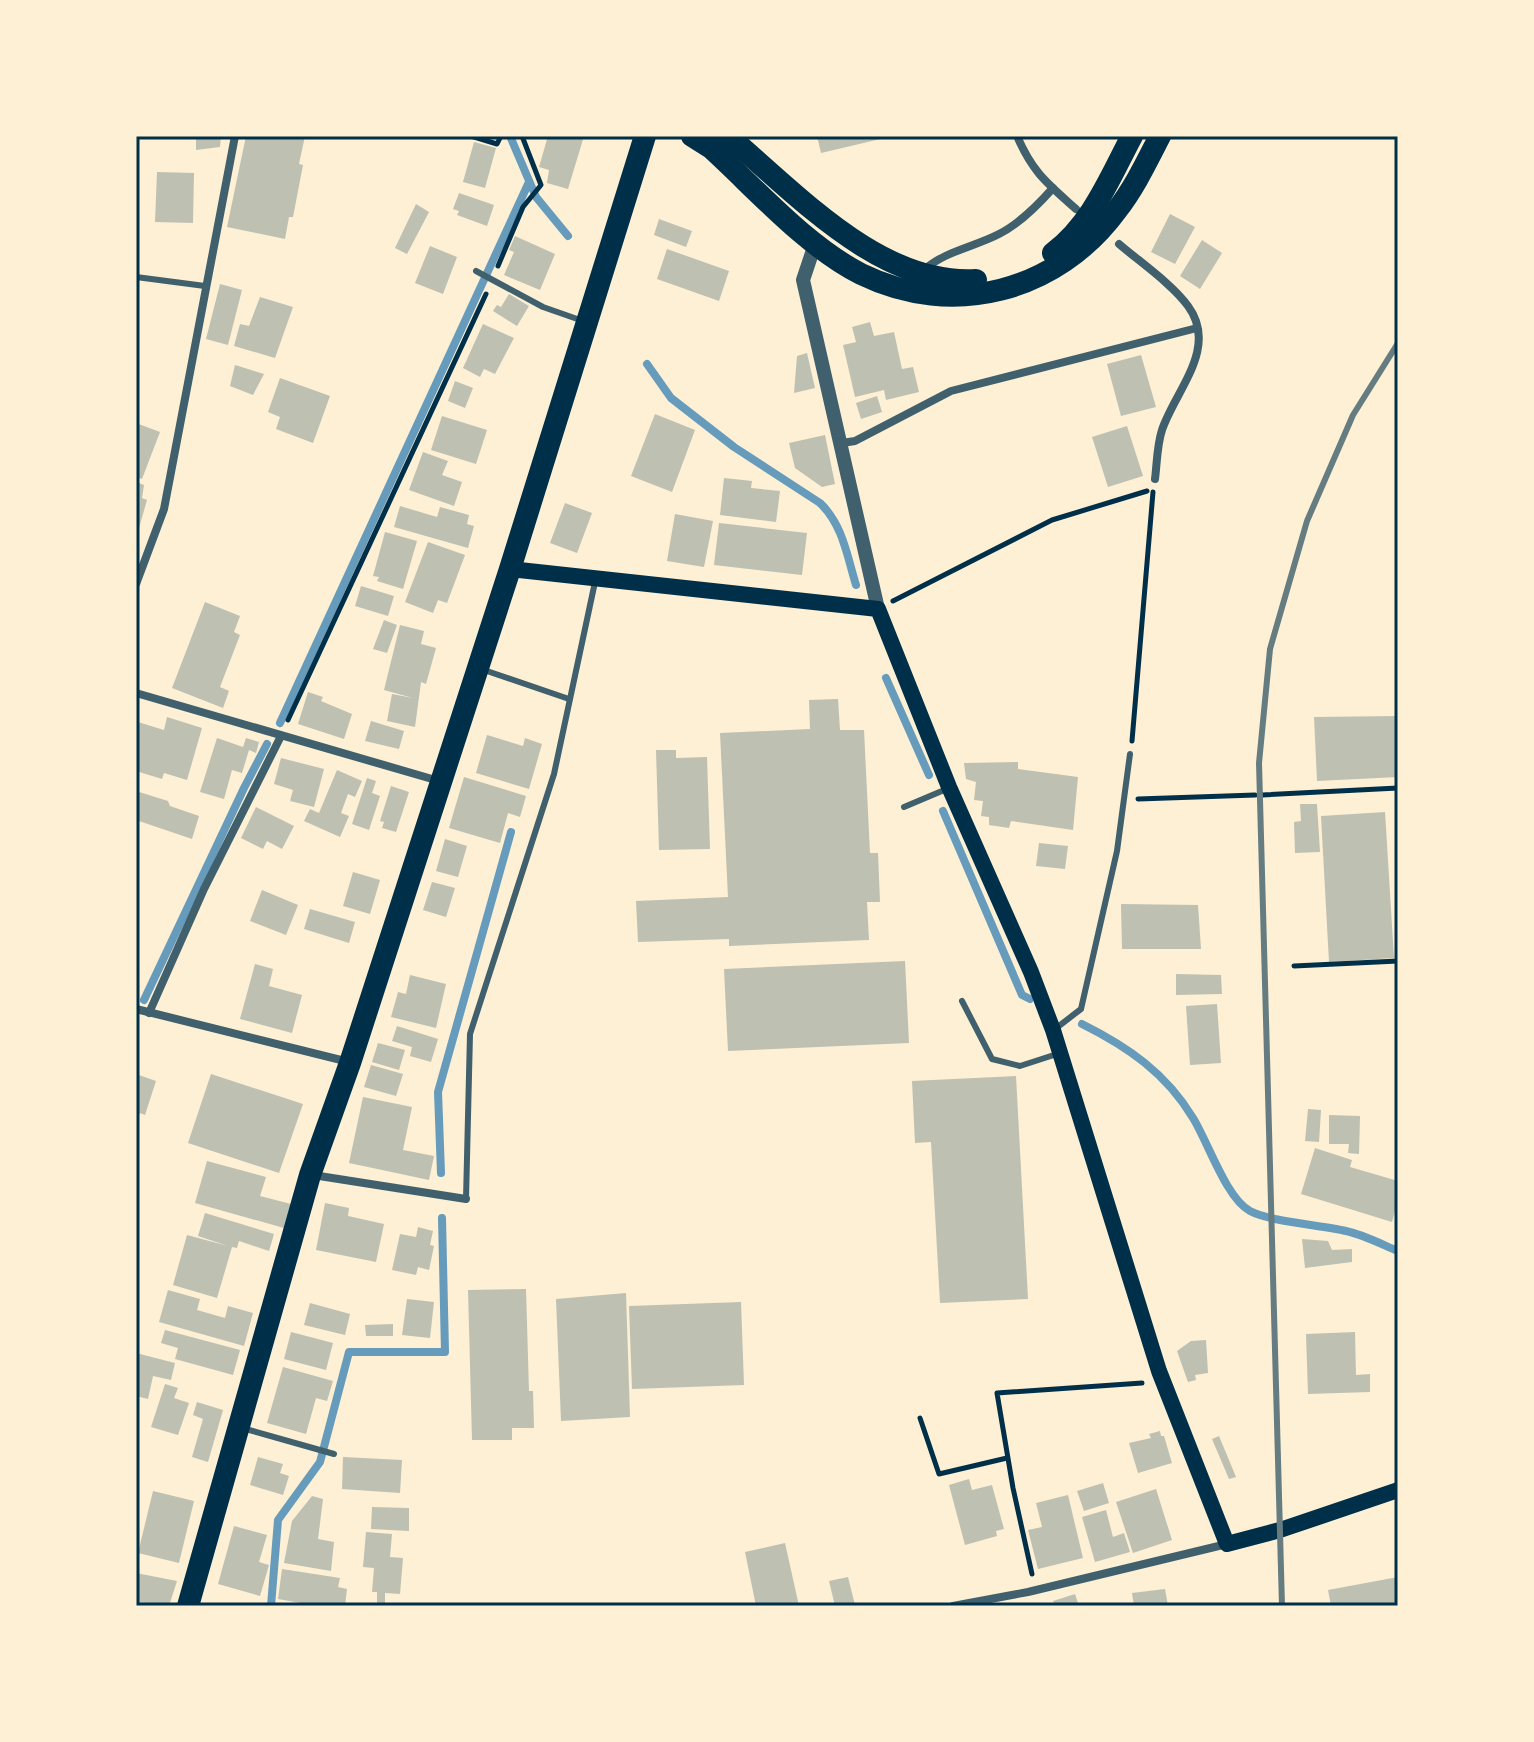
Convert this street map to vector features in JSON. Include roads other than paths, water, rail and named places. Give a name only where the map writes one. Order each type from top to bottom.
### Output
[{"type":"highway","points":[[188,1606],[310,1175],[350,1063],[510,569],[645,136]]},
{"type":"highway","points":[[692,136],[711,148],[815,244],[860,273],[896,288],[933,295],[981,293],[1024,284],[1060,266],[1093,238],[1116,212],[1136,183],[1160,136]]},
{"type":"highway","points":[[728,136],[852,240],[882,258],[920,274],[957,281],[977,280],[1015,271],[1049,255],[1078,230],[1100,199],[1132,136]]},
{"type":"main road","points":[[510,569],[878,609],[949,787],[1031,972],[1053,1030],[1159,1371],[1227,1544],[1280,1530],[1398,1490]]},
{"type":"street","points":[[136,584],[164,509],[235,136]]},
{"type":"street","points":[[1017,136],[1028,161],[1076,209]]},
{"type":"street","points":[[920,274],[936,259],[1001,233],[1038,205],[1053,188]]},
{"type":"street","points":[[815,244],[803,280],[878,609]]},
{"type":"street","points":[[1119,244],[1188,306],[1197,328],[1196,362],[1161,433],[1155,479]]},
{"type":"street","points":[[842,443],[855,441],[951,391],[1197,328]]},
{"type":"street","points":[[136,693],[441,781]]},
{"type":"street","points":[[149,1013],[204,889],[281,736]]},
{"type":"street","points":[[136,1009],[350,1063]]},
{"type":"street","points":[[310,1175],[466,1199]]},
{"type":"street","points":[[953,1606],[1036,1590],[1227,1544]]},
{"type":"lane","points":[[476,271],[543,307],[587,323]]},
{"type":"lane","points":[[136,277],[205,286]]},
{"type":"lane","points":[[466,1199],[470,1034],[554,774],[596,578]]},
{"type":"lane","points":[[477,668],[569,699]]},
{"type":"lane","points":[[1053,1030],[1081,1009],[1117,851],[1130,754]]},
{"type":"lane","points":[[904,807],[949,787]]},
{"type":"lane","points":[[962,1001],[992,1059],[1020,1066],[1060,1053]]},
{"type":"lane","points":[[239,1427],[334,1454]]},
{"type":"waterway","points":[[510,136],[536,197],[568,236]]},
{"type":"waterway","points":[[280,723],[529,182]]},
{"type":"waterway","points":[[647,364],[671,398],[734,447],[820,503],[839,531],[856,585]]},
{"type":"waterway","points":[[886,678],[929,775]]},
{"type":"waterway","points":[[144,1000],[267,744]]},
{"type":"waterway","points":[[943,811],[1022,995],[1030,999]]},
{"type":"waterway","points":[[441,1173],[438,1092],[511,832]]},
{"type":"waterway","points":[[1082,1024],[1130,1052],[1171,1088],[1193,1118],[1233,1194],[1250,1211],[1270,1218],[1353,1233],[1398,1251]]},
{"type":"waterway","points":[[271,1606],[278,1520],[320,1462],[349,1352],[445,1352],[442,1218]]},
{"type":"railway","points":[[1282,1606],[1259,763],[1270,649],[1307,521],[1353,415],[1398,343]]}]
